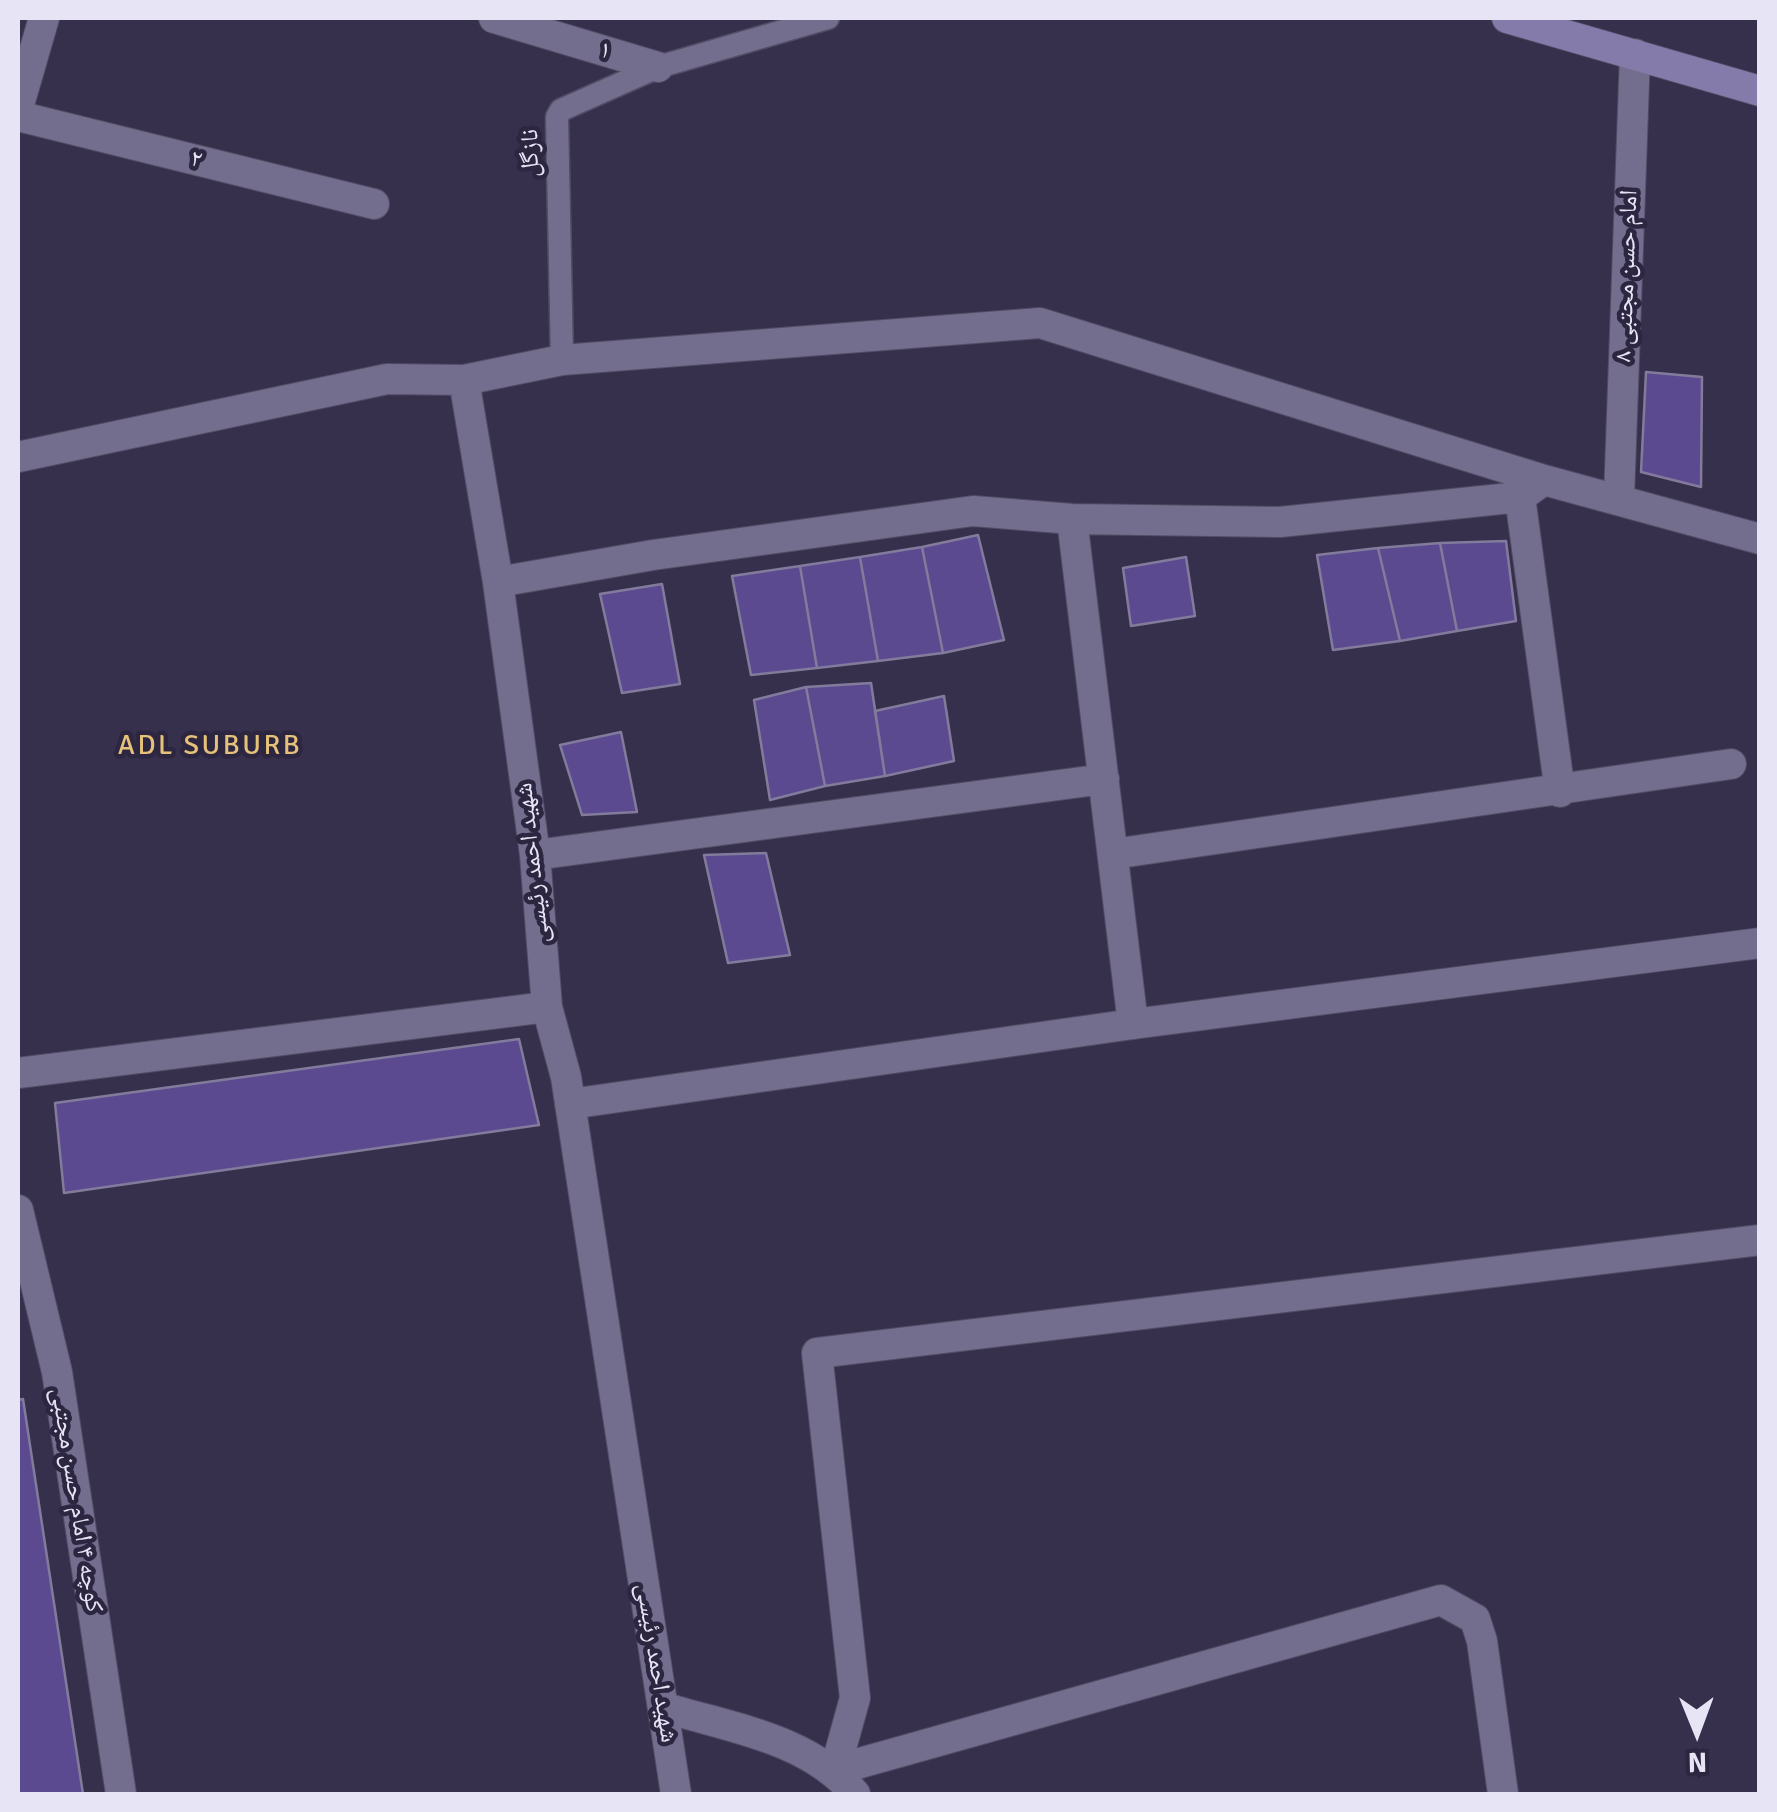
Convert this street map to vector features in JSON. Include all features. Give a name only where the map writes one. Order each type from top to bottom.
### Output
[{"type":"main road","points":[[1507,18],[1760,91]]},
{"type":"street","points":[[18,108],[44,18]]},
{"type":"street","name":"۱","points":[[494,18],[658,67]]},
{"type":"street","name":"امام حسن مجتبی ۸","points":[[1619,498],[1634,54]]},
{"type":"street","name":"۲","points":[[18,116],[374,204]]},
{"type":"street","points":[[18,457],[387,379],[464,380],[562,360],[1040,323],[1532,488],[1619,498],[1760,539]]},
{"type":"street","name":"شهید احمد رئیسی","points":[[464,380],[498,582],[535,855],[548,1007],[570,1104],[676,1794]]},
{"type":"street","points":[[498,582],[653,555],[973,511],[1072,519],[1280,522],[1532,488]]},
{"type":"street","points":[[1532,488],[1560,792]]},
{"type":"street","points":[[1072,519],[1133,1024]]},
{"type":"street","points":[[1113,854],[1560,792],[1731,764]]},
{"type":"street","points":[[535,855],[1104,779]]},
{"type":"street","points":[[570,1104],[1133,1024],[1760,944]]},
{"type":"street","points":[[18,1073],[548,1007]]},
{"type":"street","name":"کوچه ۴ امام حسن مجتبی","points":[[18,1210],[57,1372],[120,1794]]},
{"type":"street","points":[[835,1770],[855,1698],[817,1354],[1760,1240]]},
{"type":"street","points":[[835,1770],[1441,1600],[1475,1619],[1482,1641],[1503,1794]]},
{"type":"street","points":[[662,1706],[807,1752],[835,1770],[856,1794]]},
{"type":"lane","name":"نازگل","points":[[562,360],[557,117],[570,103],[658,67],[828,18]]},
{"type":"building","points":[[1646,372],[1702,377],[1701,487],[1641,472]]},
{"type":"building","points":[[978,535],[1004,640],[943,653],[922,547]]},
{"type":"building","points":[[1506,541],[1516,621],[1457,631],[1440,543]]},
{"type":"building","points":[[1440,543],[1457,631],[1400,641],[1378,548]]},
{"type":"building","points":[[922,547],[943,653],[878,661],[860,557]]},
{"type":"building","points":[[1378,548],[1400,641],[1333,650],[1317,555]]},
{"type":"building","points":[[860,557],[878,661],[817,668],[800,566]]},
{"type":"building","points":[[1186,557],[1195,616],[1131,626],[1123,568]]},
{"type":"building","points":[[800,566],[817,668],[751,675],[732,576]]},
{"type":"building","points":[[662,584],[680,684],[622,693],[600,594]]},
{"type":"building","points":[[871,683],[885,776],[825,786],[806,687]]},
{"type":"building","points":[[806,687],[825,786],[770,800],[754,700]]},
{"type":"building","points":[[944,696],[954,761],[885,776],[875,711]]},
{"type":"building","points":[[621,732],[637,812],[582,815],[560,745]]},
{"type":"building","points":[[766,853],[790,955],[728,963],[704,855]]},
{"type":"building","points":[[519,1039],[539,1125],[64,1193],[55,1103]]},
{"type":"building","points":[[23,1399],[83,1794],[18,1794],[18,1400]]},
{"type":"district","name":"ADL SUBURB","points":[[210,747]]}]
